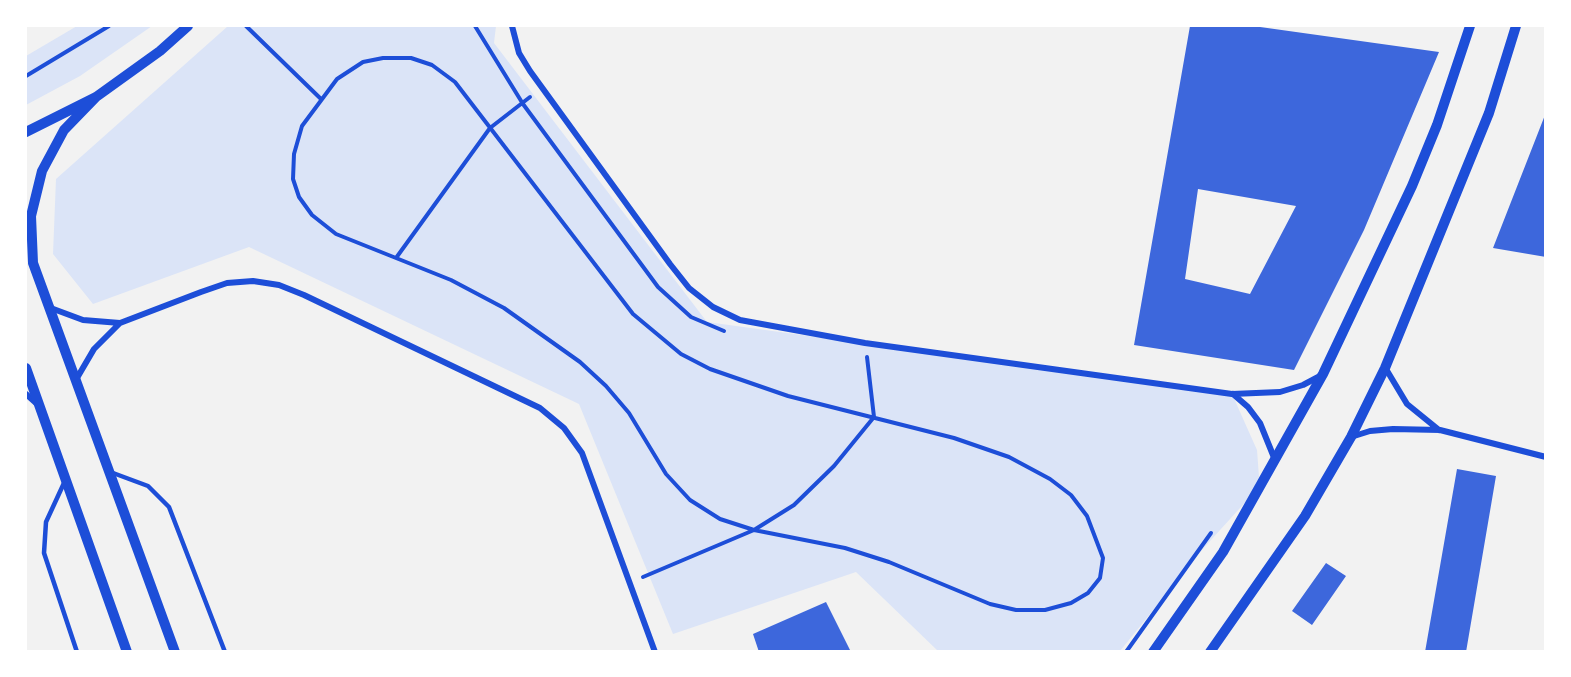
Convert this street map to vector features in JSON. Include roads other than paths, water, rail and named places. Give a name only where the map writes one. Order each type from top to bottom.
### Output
[{"type":"street","points":[[26,132],[96,97],[160,51],[188,26]]},
{"type":"street","points":[[512,26],[519,53],[670,264],[697,294],[713,307],[740,320],[865,343],[1232,394],[1280,392],[1303,385],[1323,374]]},
{"type":"street","points":[[1153,651],[1223,552],[1323,374],[1412,186],[1437,125],[1470,26]]},
{"type":"street","points":[[1210,651],[1305,516],[1351,437],[1385,368],[1489,113],[1516,26]]},
{"type":"street","points":[[96,97],[64,130],[42,171],[31,216],[33,263],[175,651]]},
{"type":"street","points":[[75,381],[94,349],[120,323],[227,283],[253,281],[279,285],[540,408],[564,428],[582,453],[655,651]]},
{"type":"street","points":[[48,307],[83,320],[120,323]]},
{"type":"street","points":[[26,368],[127,651]]},
{"type":"street","points":[[1385,368],[1407,404],[1440,430]]},
{"type":"street","points":[[26,394],[38,405]]},
{"type":"street","points":[[1232,394],[1248,407],[1260,423],[1275,460]]},
{"type":"street","points":[[1351,437],[1370,431],[1393,429],[1440,430],[1545,457]]},
{"type":"lane","points":[[109,472],[148,486],[169,507],[225,651]]},
{"type":"lane","points":[[65,480],[46,522],[44,553],[77,651]]}]
